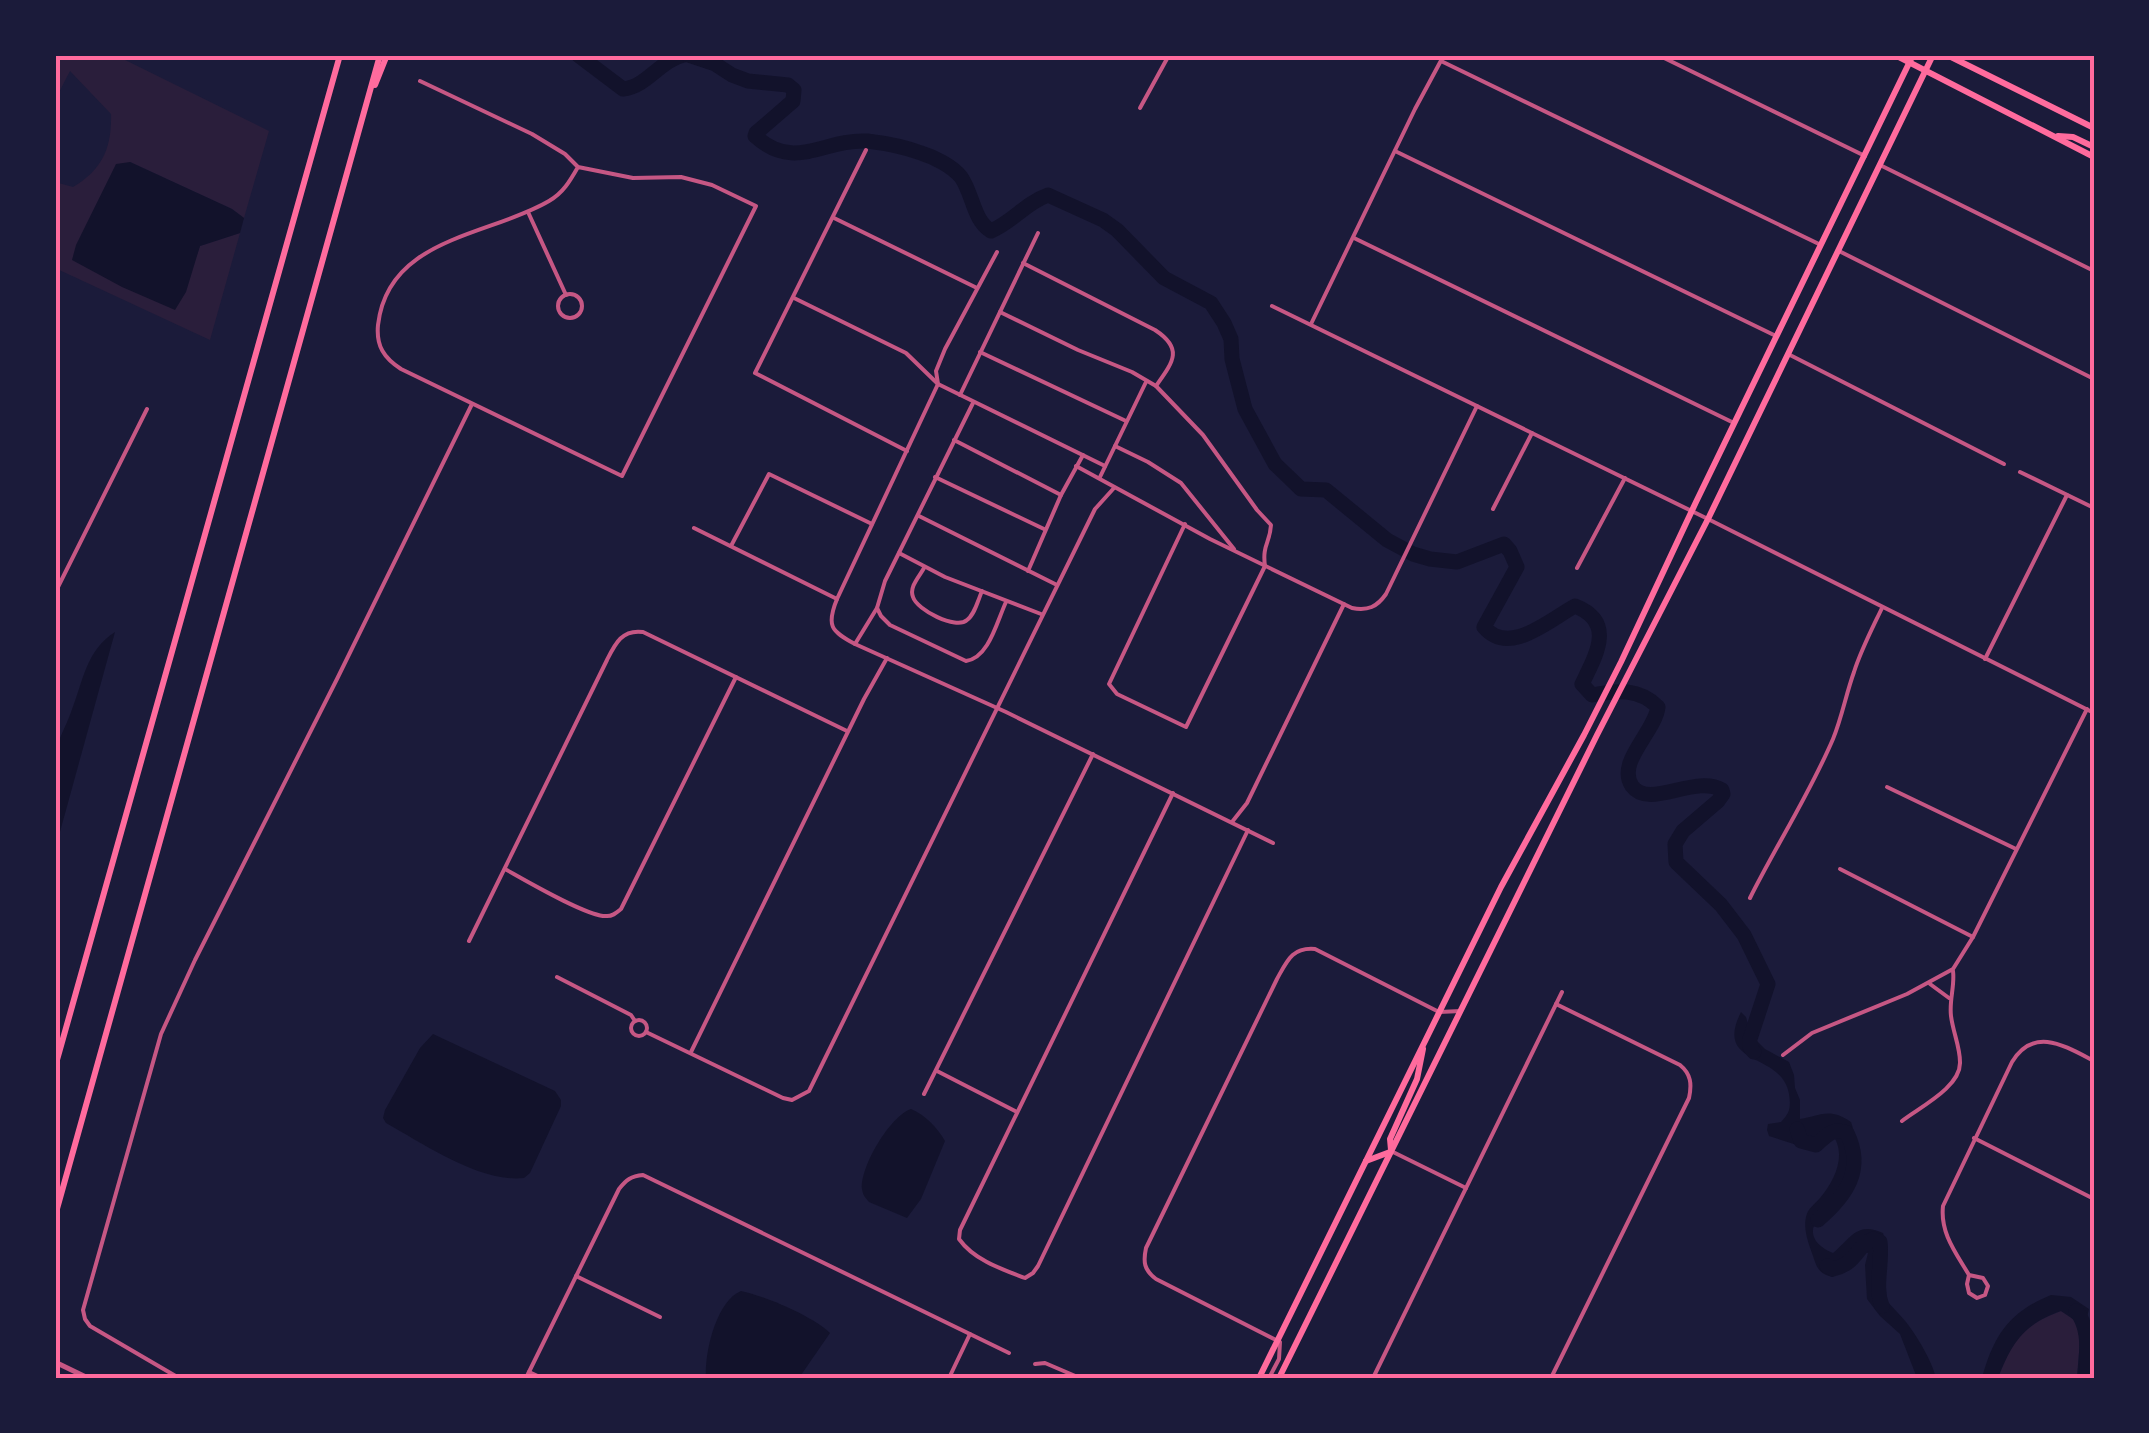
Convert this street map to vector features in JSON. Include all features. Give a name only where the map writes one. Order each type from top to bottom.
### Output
[{"type":"main road","points":[[55,1067],[339,55]]},
{"type":"main road","points":[[55,1216],[380,55]]},
{"type":"main road","points":[[363,114],[388,55]]},
{"type":"main road","points":[[1895,55],[1912,59],[1926,70],[2094,157]]},
{"type":"main road","points":[[1280,1378],[1634,660],[1708,519],[1933,55]]},
{"type":"main road","points":[[1947,55],[2094,128]]},
{"type":"main road","points":[[1259,1378],[1501,887],[1621,662],[1912,59]]},
{"type":"main road","points":[[2052,135],[2094,147]]},
{"type":"main road","points":[[1391,1151],[1390,1139],[1420,1069],[1424,1043]]},
{"type":"main road","points":[[1366,1161],[1391,1151]]},
{"type":"street","points":[[1140,108],[1168,55]]},
{"type":"street","points":[[1658,55],[1865,156]]},
{"type":"street","points":[[1311,325],[1443,58],[1821,245]]},
{"type":"street","points":[[420,81],[532,134],[578,166],[633,178],[682,177],[712,184],[756,206],[622,476],[402,369],[386,357],[378,338],[382,307],[404,272],[430,250],[528,212],[562,192],[578,166]]},
{"type":"street","points":[[866,150],[755,373],[907,451]]},
{"type":"street","points":[[1395,151],[1776,336]]},
{"type":"street","points":[[1880,164],[2094,271]]},
{"type":"street","points":[[528,212],[566,294]]},
{"type":"street","points":[[834,218],[977,288]]},
{"type":"street","points":[[959,396],[1038,233]]},
{"type":"street","points":[[1354,238],[1734,423]]},
{"type":"street","points":[[1839,251],[2094,379]]},
{"type":"street","points":[[997,252],[936,371],[938,384],[837,599],[832,626],[837,634],[856,644],[1274,843]]},
{"type":"street","points":[[1023,263],[1167,338],[1175,351],[1173,360],[1156,386]]},
{"type":"street","points":[[566,294],[575,295],[582,302],[582,312],[574,318],[559,312],[559,300],[566,294]]},
{"type":"street","points":[[794,298],[906,353],[938,384],[959,396],[1104,466]]},
{"type":"street","points":[[1272,306],[2094,713]]},
{"type":"street","points":[[1000,312],[1156,386],[1204,435],[1271,525],[1262,551],[1265,566],[1186,727],[1117,694],[1109,684],[1185,524]]},
{"type":"street","points":[[980,352],[1126,421]]},
{"type":"street","points":[[1789,354],[2004,464]]},
{"type":"street","points":[[1100,476],[1146,381]]},
{"type":"street","points":[[856,644],[877,608],[899,553],[973,402]]},
{"type":"street","points":[[179,1378],[90,1326],[83,1310],[156,1050],[195,960],[473,403]]},
{"type":"street","points":[[1076,466],[1237,552],[1362,610],[1380,602],[1399,569],[1477,406]]},
{"type":"street","points":[[55,593],[147,409]]},
{"type":"street","points":[[1493,509],[1532,433]]},
{"type":"street","points":[[954,440],[1061,494]]},
{"type":"street","points":[[1116,446],[1181,483],[1237,552]]},
{"type":"street","points":[[1028,571],[1082,455]]},
{"type":"street","points":[[2020,472],[2094,508]]},
{"type":"street","points":[[730,546],[769,474],[872,524]]},
{"type":"street","points":[[935,477],[1046,530]]},
{"type":"street","points":[[1577,568],[1625,478]]},
{"type":"street","points":[[646,1032],[782,1098],[792,1100],[808,1091],[1095,508],[1114,488]]},
{"type":"street","points":[[1985,659],[2067,494]]},
{"type":"street","points":[[917,515],[1057,585]]},
{"type":"street","points":[[694,528],[837,599]]},
{"type":"street","points":[[899,553],[1042,615]]},
{"type":"street","points":[[925,567],[911,592],[914,601],[953,624],[969,619],[982,592]]},
{"type":"street","points":[[877,608],[890,625],[966,661],[982,654],[1006,602]]},
{"type":"street","points":[[1232,822],[1247,804],[1344,604]]},
{"type":"street","points":[[1750,898],[1830,747],[1854,669],[1882,608]]},
{"type":"street","points":[[469,941],[618,639],[634,630],[848,731]]},
{"type":"street","points":[[690,1054],[887,658]]},
{"type":"street","points":[[504,869],[588,912],[604,917],[621,909],[736,677]]},
{"type":"street","points":[[1783,1055],[1812,1033],[1930,984],[1953,970],[2087,710]]},
{"type":"street","points":[[924,1094],[1093,754]]},
{"type":"street","points":[[1887,786],[2016,848]]},
{"type":"street","points":[[1173,794],[960,1230],[959,1240],[968,1251],[1005,1270],[1024,1278],[1033,1273],[1248,830]]},
{"type":"street","points":[[1840,870],[1973,937]]},
{"type":"street","points":[[1270,1378],[1281,1351],[1278,1340],[1156,1279],[1144,1266],[1144,1257],[1277,979],[1296,951],[1315,949],[1439,1012],[1461,1011]]},
{"type":"street","points":[[1902,1122],[1958,1077],[1960,1059],[1949,998],[1955,982],[1953,970]]},
{"type":"street","points":[[557,977],[631,1015],[635,1021],[644,1022],[646,1032],[640,1036],[630,1028],[635,1021]]},
{"type":"street","points":[[1930,984],[1949,998]]},
{"type":"street","points":[[1373,1378],[1562,992]]},
{"type":"street","points":[[1552,1378],[1691,1089],[1687,1071],[1680,1065],[1556,1004]]},
{"type":"street","points":[[1970,1275],[1969,1293],[1977,1298],[1985,1295],[1988,1286],[1983,1278],[1970,1275],[1946,1234],[1942,1216],[1946,1197],[2012,1062],[2034,1042],[2054,1043],[2094,1060]]},
{"type":"street","points":[[936,1071],[1017,1112]]},
{"type":"street","points":[[1974,1138],[2094,1199]]},
{"type":"street","points":[[1391,1151],[1466,1188]]},
{"type":"street","points":[[542,1378],[527,1375],[618,1189],[634,1176],[652,1178],[1008,1353]]},
{"type":"street","points":[[576,1276],[660,1317]]},
{"type":"street","points":[[949,1378],[970,1334]]},
{"type":"street","points":[[55,1362],[88,1378]]},
{"type":"street","points":[[1034,1364],[1045,1363],[1079,1378]]},
{"type":"shaded area","points":[[55,55],[115,55],[269,131],[244,218],[130,162],[192,268],[200,246],[240,233],[210,340],[55,268],[55,182],[73,187],[98,165],[110,137],[111,114],[70,71],[55,100]]},
{"type":"shaded area","points":[[130,162],[244,218],[240,233],[200,246],[186,292],[175,310],[72,260],[116,164]]},
{"type":"shaded area","points":[[115,632],[55,850],[56,750],[91,657]]},
{"type":"shaded area","points":[[1741,1012],[1751,1035],[1765,1049],[1789,1062],[1800,1100],[1800,1119],[1831,1114],[1851,1122],[1854,1142],[1847,1176],[1833,1206],[1814,1226],[1814,1238],[1833,1253],[1860,1230],[1883,1233],[1877,1286],[1915,1334],[1936,1378],[1917,1378],[1900,1334],[1867,1299],[1868,1253],[1852,1258],[1833,1277],[1817,1267],[1807,1237],[1806,1217],[1835,1175],[1839,1149],[1831,1133],[1800,1146],[1769,1136],[1768,1124],[1781,1122],[1788,1113],[1789,1094],[1784,1080],[1775,1071],[1742,1051],[1736,1042]]},
{"type":"shaded area","points":[[433,1034],[555,1091],[561,1100],[530,1173],[524,1178],[507,1178],[471,1168],[386,1123],[385,1110],[420,1048]]},
{"type":"shaded area","points":[[911,1109],[930,1122],[945,1141],[921,1199],[907,1218],[869,1202],[862,1189],[866,1168],[878,1143],[894,1121]]},
{"type":"shaded area","points":[[741,1291],[788,1308],[830,1333],[799,1378],[706,1378],[707,1356],[718,1317]]},
{"type":"shaded area","points":[[2051,1295],[2071,1297],[2089,1309],[2085,1356],[2094,1366],[2093,1378],[2077,1378],[2080,1340],[2076,1321],[2061,1311],[2028,1328],[1998,1378],[1982,1378],[2005,1327],[2024,1309]]},
{"type":"shaded area","points":[[2061,1311],[2076,1321],[2080,1340],[2077,1378],[1998,1378],[2020,1336],[2037,1322]]},
{"type":"waterway","points":[[578,55],[623,89],[639,84],[684,55]]},
{"type":"waterway","points":[[688,55],[748,81],[788,85],[794,90],[793,101],[755,136],[783,152],[867,141],[926,155],[961,177],[980,220],[991,231],[1048,195],[1103,220],[1164,278],[1211,303],[1231,339],[1245,409],[1275,464],[1301,489],[1326,490],[1387,540],[1430,559],[1457,562],[1504,544],[1517,567],[1484,627],[1494,635],[1505,638],[1529,633],[1575,606],[1588,613],[1599,630],[1599,640],[1582,684],[1592,695],[1627,692],[1643,696],[1658,707],[1632,757],[1628,777],[1632,786],[1649,794],[1699,786],[1722,790],[1718,801],[1683,831],[1675,844],[1676,862],[1721,905],[1744,935],[1768,984],[1750,1039],[1754,1052]]},
{"type":"waterway","points":[[1797,1129],[1801,1141],[1816,1145],[1830,1133],[1842,1131],[1847,1133],[1852,1146],[1850,1181],[1818,1220]]},
{"type":"waterway","points":[[1827,1266],[1841,1266],[1867,1242],[1880,1242],[1882,1306]]},
{"type":"waterway","points":[[2076,1311],[2086,1334],[2087,1378]]}]
